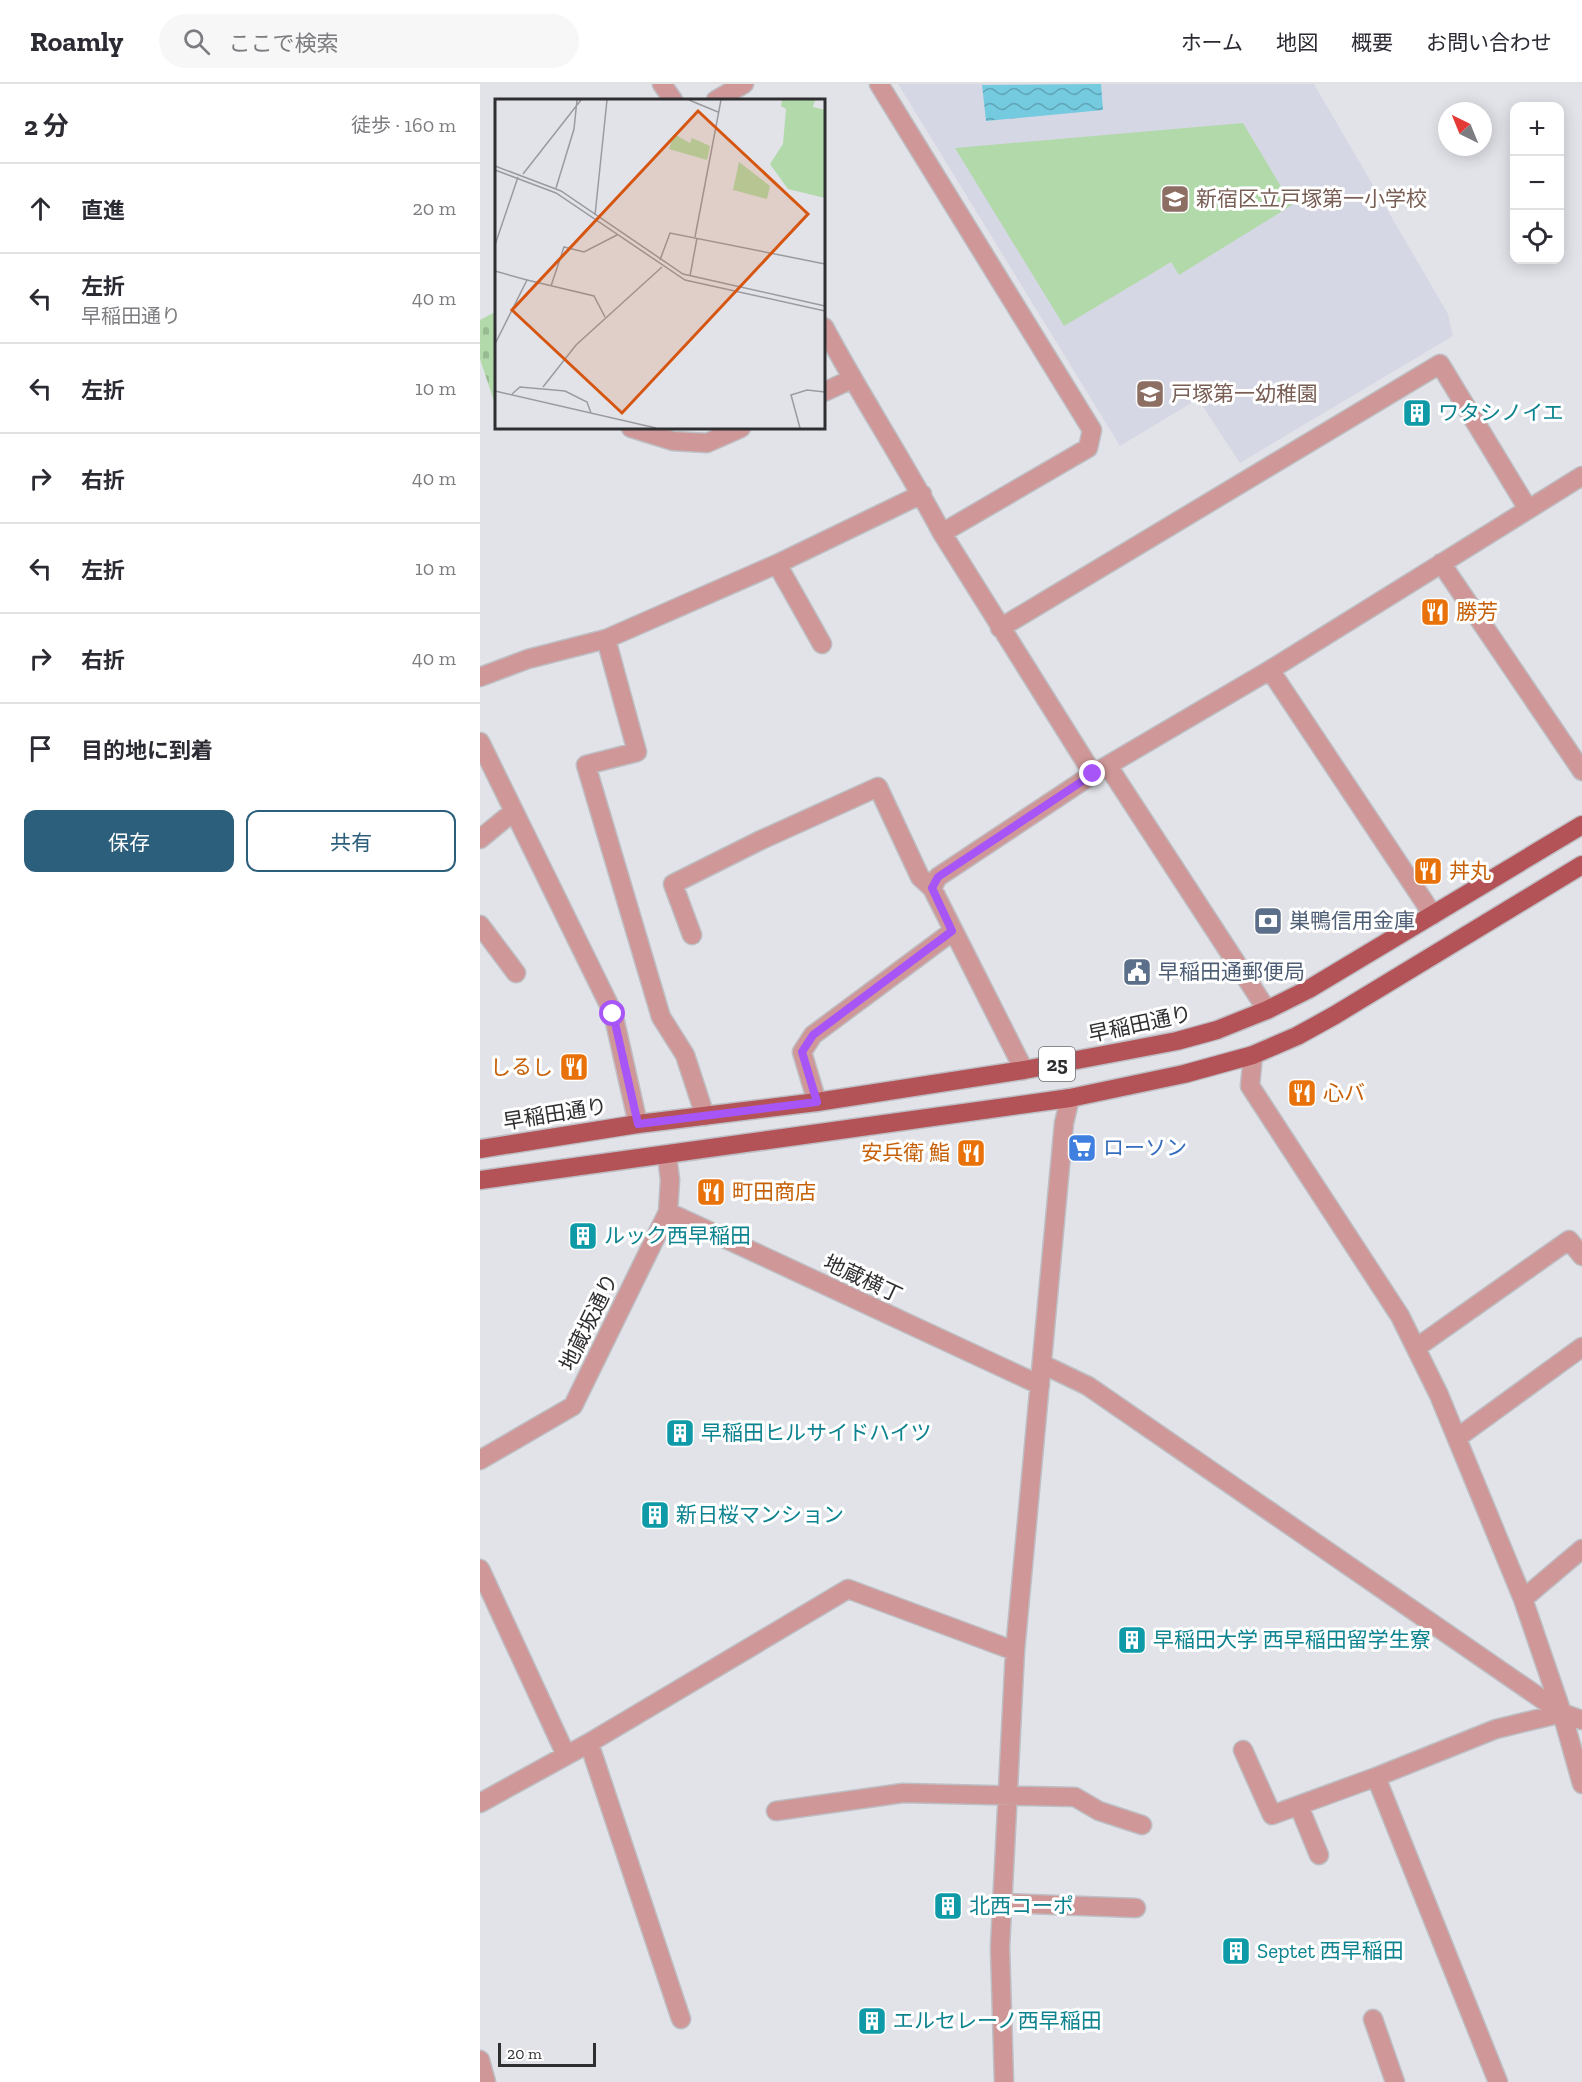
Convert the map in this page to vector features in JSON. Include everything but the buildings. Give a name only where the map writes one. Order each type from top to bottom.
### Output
[{"type":"main road","name":"早稲田通り","points":[[480,1149],[638,1124],[817,1102],[1024,1070],[1177,1041],[1217,1030],[1267,1010],[1309,988],[1582,825]]},
{"type":"main road","name":"25","points":[[480,1180],[1070,1098],[1184,1074],[1253,1055],[1297,1036],[1335,1015],[1582,865]]},
{"type":"street","points":[[662,84],[672,99]]},
{"type":"street","points":[[718,99],[744,84]]},
{"type":"street","points":[[879,84],[1092,430],[1088,448],[942,533]]},
{"type":"street","points":[[825,329],[852,379],[922,494],[942,533],[1000,628],[1267,1010]]},
{"type":"street","points":[[1000,628],[1440,364],[1528,509]]},
{"type":"street","points":[[825,392],[852,379]]},
{"type":"street","points":[[634,429],[673,441],[707,442],[739,429]]},
{"type":"street","points":[[932,888],[938,877],[1100,770],[1270,670],[1582,476]]},
{"type":"street","points":[[480,677],[528,659],[606,639],[777,564],[922,494]]},
{"type":"street","points":[[1441,563],[1582,771]]},
{"type":"street","points":[[777,564],[822,644]]},
{"type":"street","points":[[606,639],[637,752],[586,765],[661,1017],[685,1055],[705,1116]]},
{"type":"street","points":[[1270,670],[1433,915]]},
{"type":"street","points":[[480,742],[613,1014],[638,1124]]},
{"type":"street","points":[[692,934],[673,884],[761,840],[878,787],[920,877],[932,888],[1024,1070]]},
{"type":"street","points":[[480,839],[513,812]]},
{"type":"street","points":[[480,925],[516,973]]},
{"type":"street","points":[[817,1102],[802,1052],[813,1035],[952,931]]},
{"type":"street","points":[[1253,1055],[1250,1086],[1400,1316],[1439,1395],[1523,1599],[1562,1713],[1582,1784]]},
{"type":"street","points":[[1004,2082],[1000,1947],[1015,1651],[1064,1123],[1070,1098]]},
{"type":"street","name":"地蔵坂通り","points":[[480,1460],[573,1406],[668,1212],[670,1180],[666,1155]]},
{"type":"street","name":"地蔵横丁","points":[[668,1212],[1040,1385]]},
{"type":"street","points":[[1416,1348],[1569,1240],[1582,1256]]},
{"type":"street","points":[[1457,1438],[1582,1347]]},
{"type":"street","points":[[1042,1364],[1088,1386],[1562,1713],[1582,1720]]},
{"type":"street","points":[[1523,1599],[1582,1549]]},
{"type":"street","points":[[480,1569],[567,1755]]},
{"type":"street","points":[[480,1803],[589,1743],[848,1589],[1015,1651]]},
{"type":"street","points":[[1244,1750],[1272,1815],[1376,1777],[1496,1729],[1562,1713]]},
{"type":"street","points":[[589,1743],[681,2019]]},
{"type":"street","points":[[1376,1777],[1498,2082]]},
{"type":"street","points":[[776,1811],[903,1793],[1075,1797],[1099,1811],[1142,1826]]},
{"type":"street","points":[[1299,1806],[1319,1855]]},
{"type":"street","points":[[1002,1903],[1136,1908]]},
{"type":"street","points":[[1373,2019],[1395,2082]]},
{"type":"street","points":[[480,2060],[486,2082]]},
{"type":"shaded area","name":"新宿区立戸塚第一小学校","points":[[898,84],[1314,84],[1448,314],[1453,336],[1240,463],[1198,399],[1120,446]]},
{"type":"green space","points":[[1243,123],[1292,205],[1179,275],[1171,262],[1064,326],[955,148]]},
{"type":"green space","points":[[495,312],[495,404],[480,359],[480,320]]},
{"type":"water","points":[[1101,84],[1103,110],[986,121],[982,85]]},
{"type":"place","name":"新宿区立戸塚第一小学校","points":[[1175,199]]},
{"type":"place","name":"戸塚第一幼稚園","points":[[1150,394]]},
{"type":"place","name":"ワタシノイエ","points":[[1417,413]]},
{"type":"place","name":"勝芳","points":[[1435,612]]},
{"type":"place","name":"丼丸","points":[[1428,871]]},
{"type":"place","name":"巣鴨信用金庫","points":[[1268,921]]},
{"type":"place","name":"早稲田通郵便局","points":[[1137,972]]},
{"type":"place","name":"しるし","points":[[574,1067]]},
{"type":"place","name":"心バ","points":[[1302,1093]]},
{"type":"place","name":"ローソン","points":[[1082,1148]]},
{"type":"place","name":"安兵衛 鮨","points":[[971,1153]]},
{"type":"place","name":"町田商店","points":[[711,1192]]},
{"type":"place","name":"ルック西早稲田","points":[[583,1236]]},
{"type":"place","name":"早稲田ヒルサイドハイツ","points":[[680,1433]]},
{"type":"place","name":"新日桜マンション","points":[[655,1515]]},
{"type":"place","name":"早稲田大学 西早稲田留学生寮","points":[[1132,1640]]},
{"type":"place","name":"北西コーポ","points":[[948,1906]]},
{"type":"place","name":"Septet 西早稲田","points":[[1236,1951]]},
{"type":"place","name":"エルセレーノ西早稲田","points":[[872,2021]]},
{"type":"route","points":[[613,1014],[638,1124],[817,1102],[802,1052],[813,1035],[952,931],[932,888],[938,877],[1093,774]]}]
